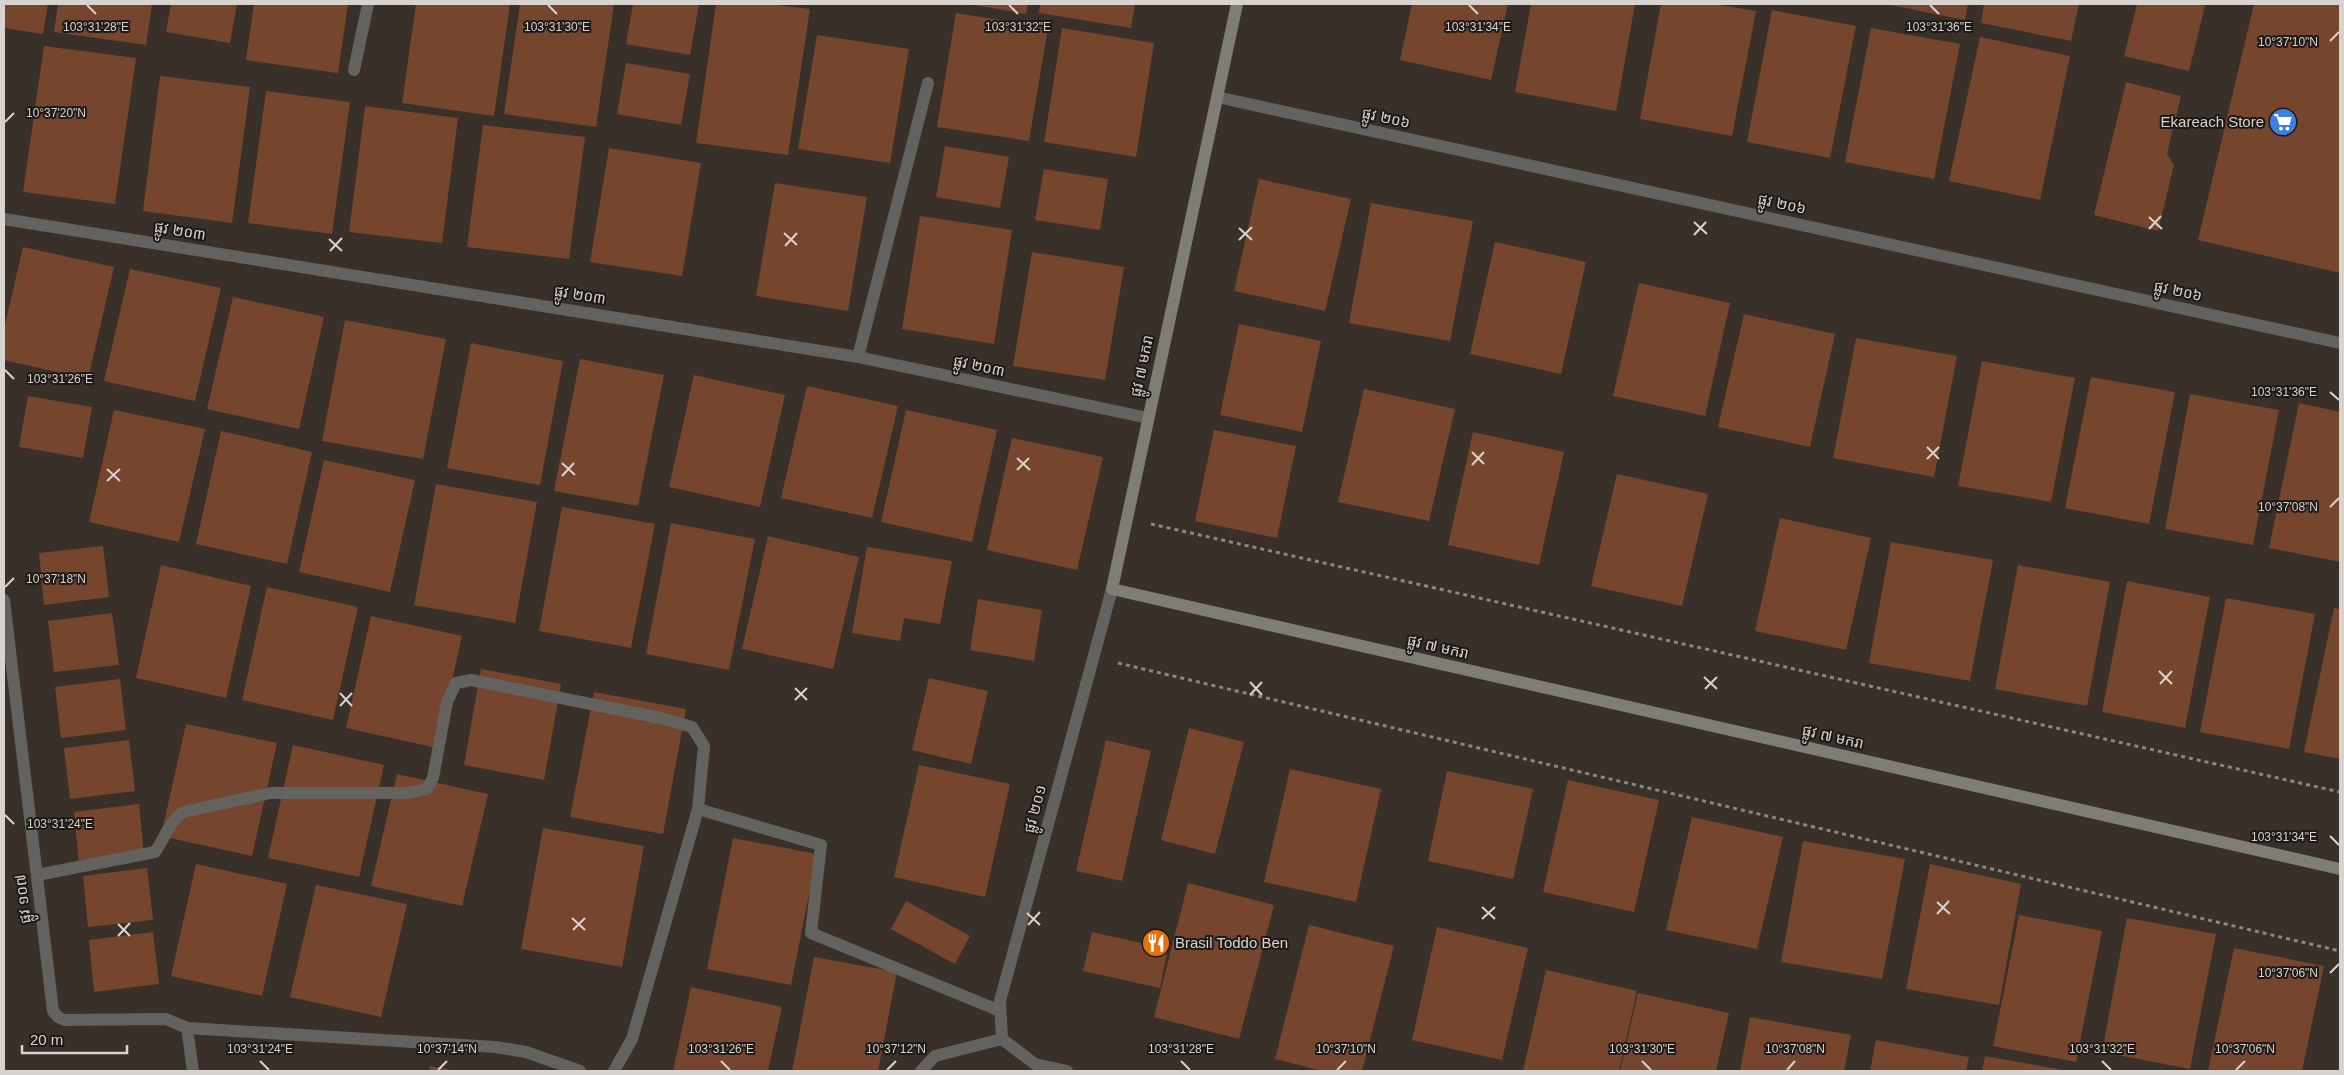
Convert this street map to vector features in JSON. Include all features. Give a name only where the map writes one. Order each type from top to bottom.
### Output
[{"type":"main road","name":"ផ្លូវ ៧ មករា","points":[[1237,4],[1112,589],[2340,869]]},
{"type":"street","points":[[354,70],[368,4]]},
{"type":"street","points":[[858,357],[928,83]]},
{"type":"street","name":"ផ្លូវ ២០៦","points":[[1217,97],[2340,343]]},
{"type":"street","name":"ផ្លូវ ២០៣","points":[[4,219],[858,357],[1148,418]]},
{"type":"street","name":"ផ្លូវ ២០១","points":[[1002,1039],[1000,1001],[1112,589]]},
{"type":"street","name":"ផ្លូវ ១០៧","points":[[4,600],[53,1010],[58,1017],[64,1020],[166,1019],[188,1028]]},
{"type":"street","points":[[36,875],[155,852],[165,839],[172,820],[183,812],[270,793],[408,793],[427,789],[433,778],[447,702],[456,683],[471,680],[660,718],[692,727],[704,746],[698,809],[632,1039],[614,1071]]},
{"type":"street","points":[[698,809],[821,845],[811,933],[1000,1011]]},
{"type":"street","points":[[193,1071],[188,1028],[495,1047],[526,1052],[580,1071]]},
{"type":"street","points":[[921,1071],[935,1056],[1002,1039],[1035,1064],[1067,1071]]},
{"type":"path","points":[[1126,518],[2340,792]]},
{"type":"path","points":[[1093,657],[2340,951]]},
{"type":"building","points":[[4,4],[48,4],[43,34],[4,28]]},
{"type":"building","points":[[58,4],[152,4],[146,45],[54,32]]},
{"type":"building","points":[[171,4],[237,4],[230,43],[166,32]]},
{"type":"building","points":[[254,4],[348,4],[338,73],[246,60]]},
{"type":"building","points":[[416,4],[510,4],[494,116],[402,103]]},
{"type":"building","points":[[520,4],[614,4],[596,127],[504,114]]},
{"type":"building","points":[[633,4],[699,4],[690,55],[626,44]]},
{"type":"building","points":[[716,4],[769,4],[810,9],[788,155],[696,143]]},
{"type":"building","points":[[969,4],[1028,4],[1026,14]]},
{"type":"building","points":[[1040,4],[1135,4],[1131,28],[1039,13]]},
{"type":"building","points":[[1412,4],[1508,4],[1491,80],[1400,60]]},
{"type":"building","points":[[1531,4],[1635,4],[1616,111],[1515,92]]},
{"type":"building","points":[[1661,4],[1714,4],[1756,11],[1732,136],[1640,119]]},
{"type":"building","points":[[1886,4],[1968,4],[1965,20]]},
{"type":"building","points":[[1984,4],[2079,4],[2071,41],[1981,23]]},
{"type":"building","points":[[2137,4],[2203,4],[2205,6],[2189,71],[2124,56]]},
{"type":"building","name":"Ekareach Store","points":[[2254,4],[2340,4],[2340,273],[2198,240]]},
{"type":"building","points":[[1772,10],[1856,26],[1830,158],[1747,142]]},
{"type":"building","points":[[956,13],[1048,28],[1029,141],[937,127]]},
{"type":"building","points":[[1062,28],[1154,43],[1136,157],[1044,142]]},
{"type":"building","points":[[1871,28],[1960,44],[1934,179],[1845,162]]},
{"type":"building","points":[[817,35],[909,49],[890,163],[798,149]]},
{"type":"building","points":[[1980,37],[2070,56],[2040,200],[1949,181]]},
{"type":"building","points":[[44,46],[136,58],[115,204],[23,192]]},
{"type":"building","points":[[626,63],[690,74],[681,125],[617,114]]},
{"type":"building","points":[[160,76],[250,87],[232,223],[143,211]]},
{"type":"building","points":[[2126,82],[2181,96],[2167,154],[2174,165],[2158,231],[2094,215]]},
{"type":"building","points":[[266,91],[350,102],[332,234],[248,223]]},
{"type":"building","points":[[365,106],[458,118],[442,243],[349,232]]},
{"type":"building","points":[[483,125],[585,137],[569,259],[467,247]]},
{"type":"building","points":[[945,146],[1009,157],[1000,208],[936,197]]},
{"type":"building","points":[[609,148],[701,163],[682,276],[590,262]]},
{"type":"building","points":[[1044,169],[1108,179],[1100,230],[1035,220]]},
{"type":"building","points":[[1259,179],[1351,199],[1325,311],[1234,291]]},
{"type":"building","points":[[775,183],[867,197],[848,311],[756,296]]},
{"type":"building","points":[[1371,203],[1473,221],[1450,341],[1349,323]]},
{"type":"building","points":[[920,216],[1012,230],[994,344],[902,329]]},
{"type":"building","points":[[1495,242],[1586,262],[1561,374],[1470,354]]},
{"type":"building","points":[[23,247],[114,267],[88,379],[4,360],[4,329]]},
{"type":"building","points":[[1032,252],[1124,267],[1105,380],[1013,366]]},
{"type":"building","points":[[130,269],[221,288],[195,401],[104,381]]},
{"type":"building","points":[[1639,283],[1730,303],[1705,416],[1613,396]]},
{"type":"building","points":[[233,297],[324,317],[299,429],[207,409]]},
{"type":"building","points":[[1744,314],[1835,334],[1810,447],[1718,427]]},
{"type":"building","points":[[345,320],[446,339],[423,459],[322,441]]},
{"type":"building","points":[[1239,324],[1321,341],[1302,432],[1220,415]]},
{"type":"building","points":[[1856,338],[1957,356],[1934,477],[1833,458]]},
{"type":"building","points":[[471,343],[563,361],[540,485],[447,468]]},
{"type":"building","points":[[580,359],[664,375],[638,506],[554,491]]},
{"type":"building","points":[[1982,361],[2075,378],[2051,502],[1958,486]]},
{"type":"building","points":[[694,375],[785,395],[760,507],[669,487]]},
{"type":"building","points":[[2091,377],[2175,392],[2149,524],[2065,508]]},
{"type":"building","points":[[807,386],[898,406],[872,518],[781,498]]},
{"type":"building","points":[[1364,389],[1455,409],[1429,521],[1338,502]]},
{"type":"building","points":[[2190,394],[2279,410],[2253,545],[2165,529]]},
{"type":"building","points":[[28,396],[92,407],[83,458],[19,447]]},
{"type":"building","points":[[2299,403],[2340,412],[2340,562],[2269,548]]},
{"type":"building","points":[[114,410],[205,429],[179,542],[89,522]]},
{"type":"building","points":[[906,410],[997,430],[972,542],[881,522]]},
{"type":"building","points":[[1214,430],[1296,446],[1277,538],[1195,521]]},
{"type":"building","points":[[221,431],[312,452],[287,564],[196,544]]},
{"type":"building","points":[[1473,432],[1564,452],[1539,565],[1448,545]]},
{"type":"building","points":[[1012,438],[1103,457],[1077,570],[987,550]]},
{"type":"building","points":[[324,460],[415,480],[390,592],[299,572]]},
{"type":"building","points":[[1617,474],[1708,494],[1682,606],[1591,586]]},
{"type":"building","points":[[436,484],[537,502],[515,623],[414,605]]},
{"type":"building","points":[[562,507],[655,524],[631,648],[539,631]]},
{"type":"building","points":[[1780,518],[1871,538],[1846,650],[1755,631]]},
{"type":"building","points":[[671,523],[755,539],[729,670],[646,654]]},
{"type":"building","points":[[768,536],[859,557],[833,669],[742,649]]},
{"type":"building","points":[[1891,542],[1993,560],[1970,681],[1869,663]]},
{"type":"building","points":[[103,546],[109,597],[44,605],[39,553]]},
{"type":"building","points":[[867,547],[952,561],[940,624],[904,618],[900,641],[852,633]]},
{"type":"building","points":[[161,565],[251,586],[226,698],[136,678]]},
{"type":"building","points":[[2018,565],[2110,582],[2087,706],[1995,689]]},
{"type":"building","points":[[2127,581],[2210,597],[2185,728],[2102,712]]},
{"type":"building","points":[[267,587],[358,607],[333,720],[242,700]]},
{"type":"building","points":[[2226,598],[2315,614],[2289,749],[2200,732]]},
{"type":"building","points":[[978,599],[1042,610],[1034,661],[970,650]]},
{"type":"building","points":[[2334,608],[2340,609],[2340,759],[2304,752]]},
{"type":"building","points":[[112,613],[119,665],[54,672],[48,621]]},
{"type":"building","points":[[371,616],[462,636],[437,748],[346,728]]},
{"type":"building","points":[[481,669],[561,684],[544,780],[464,765]]},
{"type":"building","points":[[929,678],[988,691],[971,764],[912,750]]},
{"type":"building","points":[[120,679],[126,730],[61,738],[55,687]]},
{"type":"building","points":[[594,692],[686,709],[663,834],[570,817]]},
{"type":"building","points":[[186,724],[277,743],[252,856],[161,836]]},
{"type":"building","points":[[1189,728],[1244,742],[1215,854],[1161,840]]},
{"type":"building","points":[[129,740],[135,791],[70,799],[64,748]]},
{"type":"building","points":[[1106,740],[1151,751],[1122,881],[1076,871]]},
{"type":"building","points":[[293,745],[384,765],[359,877],[268,858]]},
{"type":"building","points":[[919,765],[1010,784],[985,897],[894,877]]},
{"type":"building","points":[[1290,769],[1381,789],[1356,902],[1264,882]]},
{"type":"building","points":[[1447,771],[1533,789],[1513,879],[1428,861]]},
{"type":"building","points":[[397,774],[488,794],[462,906],[371,886]]},
{"type":"building","points":[[1568,780],[1659,800],[1634,912],[1543,892]]},
{"type":"building","points":[[139,804],[144,855],[79,863],[74,812]]},
{"type":"building","points":[[1692,817],[1783,837],[1757,949],[1666,930]]},
{"type":"building","points":[[543,828],[644,846],[622,967],[521,949]]},
{"type":"building","points":[[733,838],[817,854],[791,985],[707,969]]},
{"type":"building","points":[[1803,841],[1905,859],[1882,979],[1781,962]]},
{"type":"building","points":[[196,864],[287,884],[262,996],[171,976]]},
{"type":"building","points":[[1930,864],[2021,884],[1999,1005],[1906,989]]},
{"type":"building","points":[[147,868],[153,920],[88,927],[83,876]]},
{"type":"building","points":[[1188,883],[1274,905],[1239,1039],[1154,1017]]},
{"type":"building","points":[[316,885],[407,904],[381,1017],[290,997]]},
{"type":"building","points":[[906,901],[970,936],[955,964],[891,929]]},
{"type":"building","points":[[2019,915],[2102,931],[2076,1062],[1993,1046]]},
{"type":"building","points":[[2127,918],[2216,934],[2190,1069],[2102,1052]]},
{"type":"building","points":[[1309,925],[1394,946],[1362,1071],[1323,1071],[1275,1059]]},
{"type":"building","points":[[1437,927],[1528,948],[1502,1060],[1412,1040]]},
{"type":"building","points":[[153,932],[159,984],[94,992],[89,940]]},
{"type":"building","points":[[1092,932],[1168,949],[1160,988],[1083,971]]},
{"type":"building","points":[[2234,948],[2324,966],[2302,1071],[2208,1071]]},
{"type":"building","points":[[814,957],[897,972],[878,1071],[792,1071]]},
{"type":"building","points":[[1546,970],[1637,991],[1619,1071],[1523,1071]]},
{"type":"building","points":[[691,987],[782,1007],[768,1071],[673,1071]]},
{"type":"building","points":[[1638,993],[1729,1013],[1716,1071],[1620,1071]]},
{"type":"building","points":[[1750,1017],[1851,1035],[1844,1071],[1740,1071]]},
{"type":"building","points":[[1876,1040],[1969,1057],[1966,1071],[1870,1071]]},
{"type":"building","points":[[1985,1056],[2063,1070],[2063,1071],[1982,1071]]},
{"type":"building","points":[[430,1066],[452,1070],[452,1071],[429,1071]]},
{"type":"place","name":"Ekareach Store","points":[[2283,122]]},
{"type":"place","name":"Brasil Toddo Ben","points":[[1156,943]]}]
